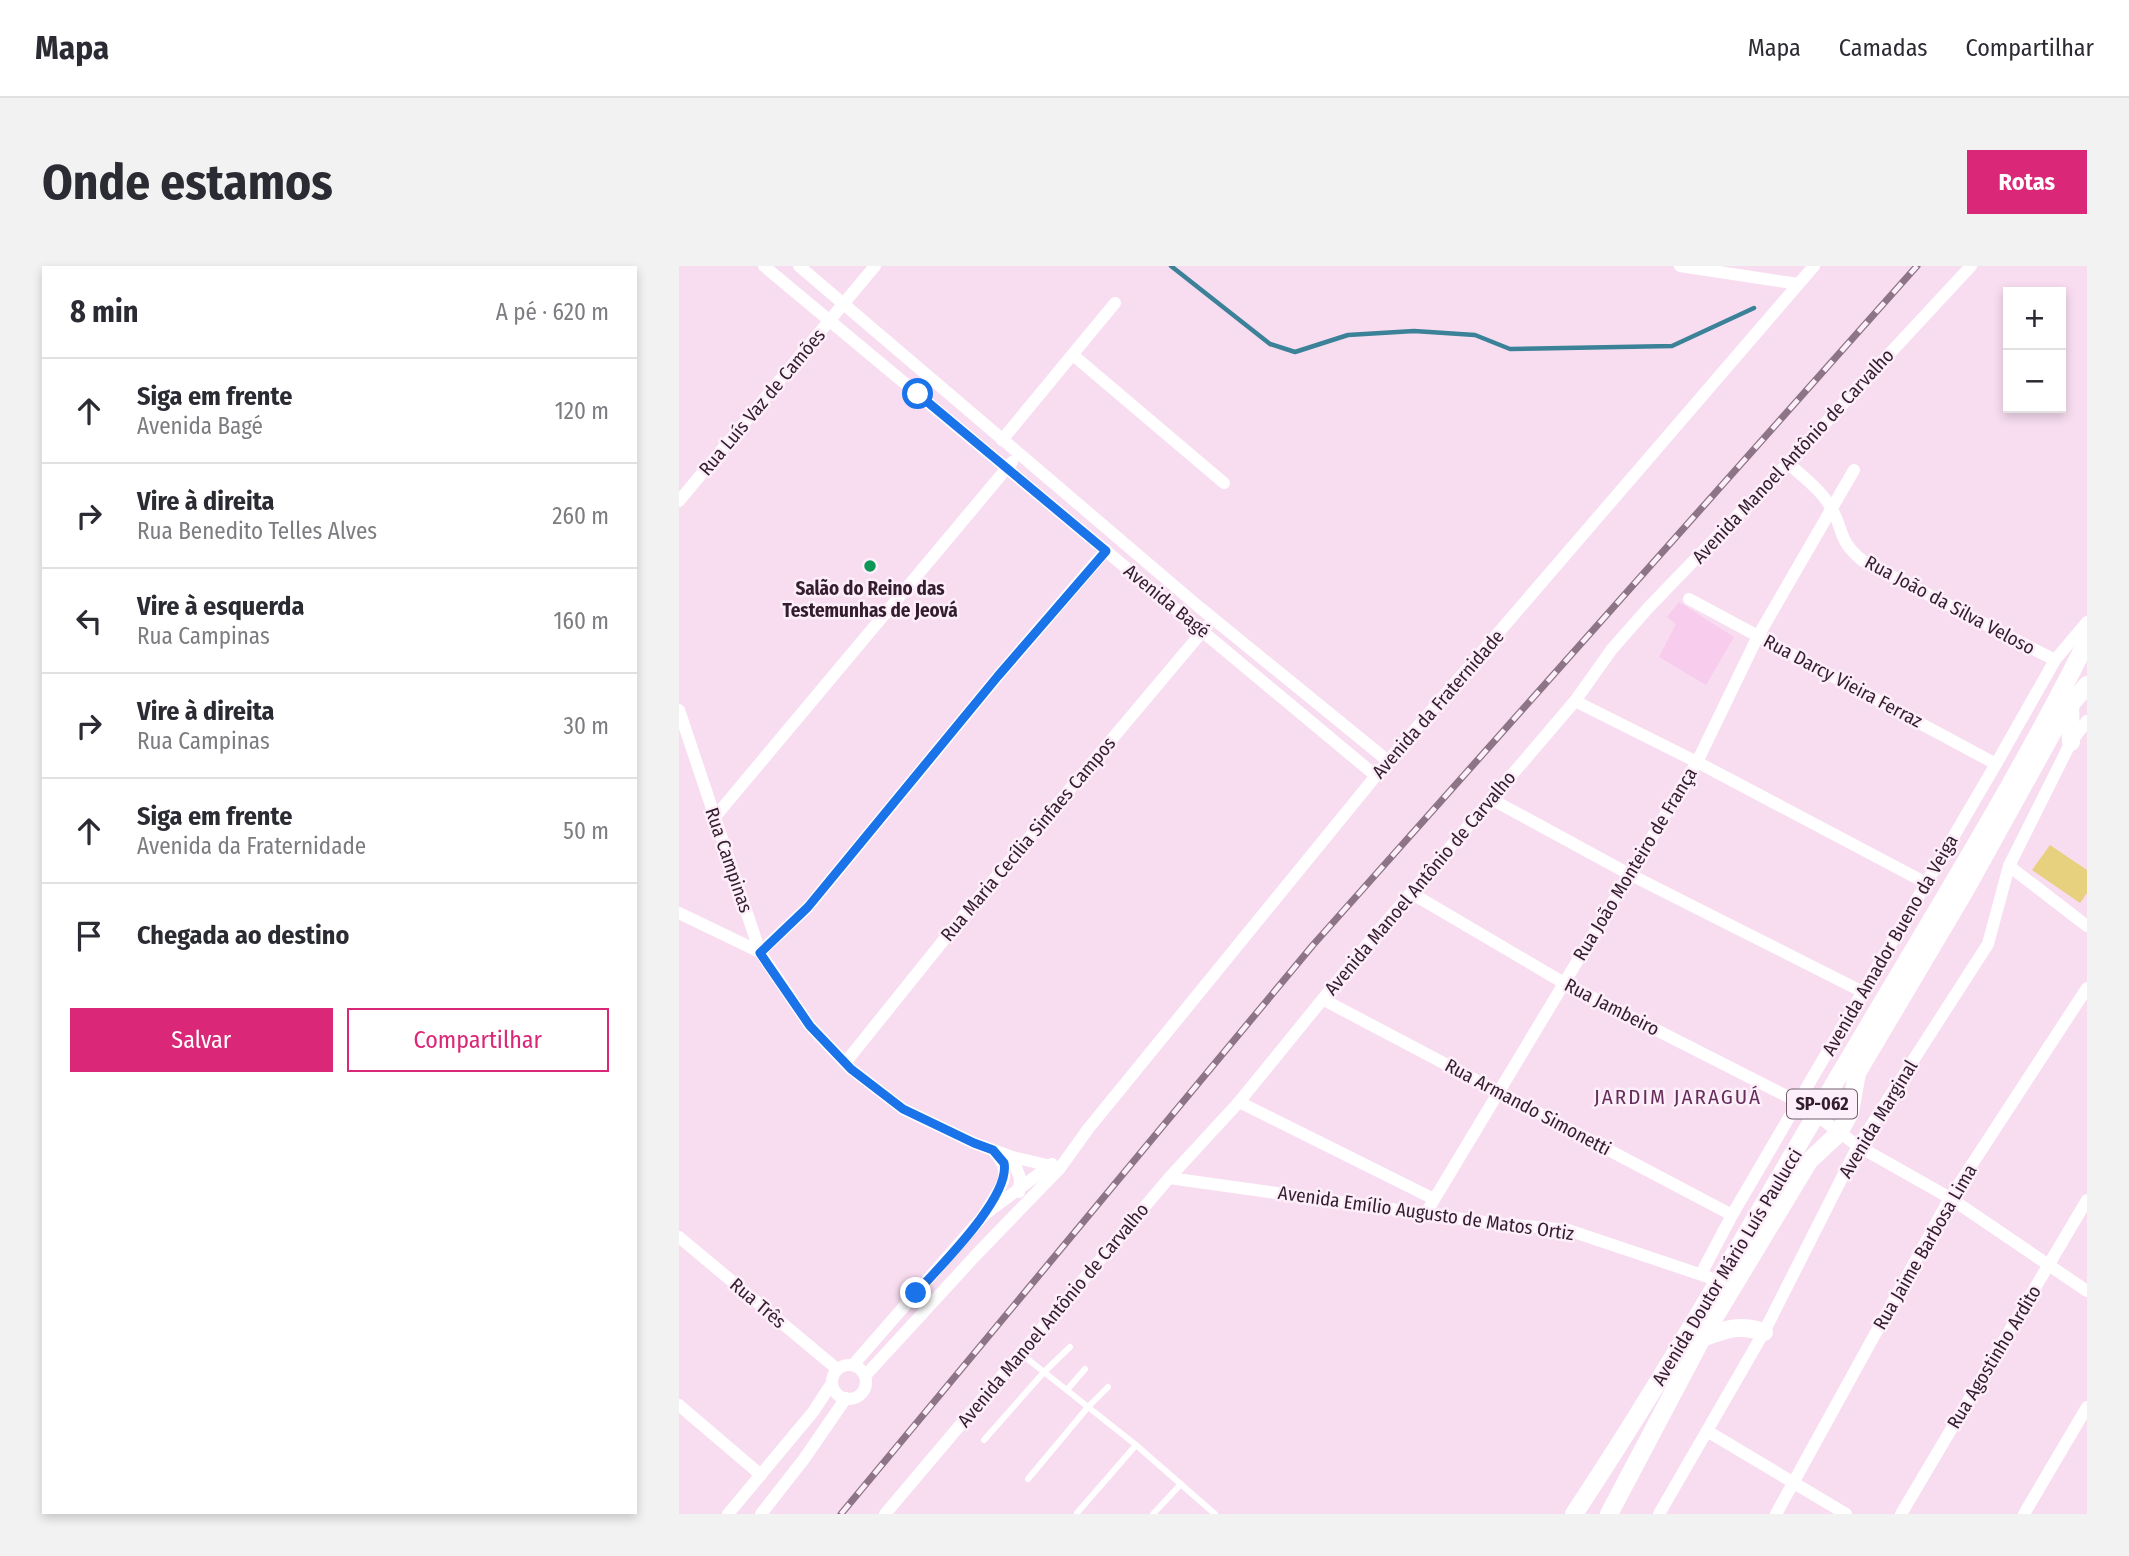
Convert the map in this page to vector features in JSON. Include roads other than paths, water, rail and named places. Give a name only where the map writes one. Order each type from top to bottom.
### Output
[{"type":"main road","name":"SP-062","points":[[2066,697],[2087,641]]},
{"type":"main road","name":"SP-062","points":[[2066,697],[2087,685]]},
{"type":"main road","points":[[2066,697],[2071,742]]},
{"type":"main road","name":"Avenida Doutor Mário Luís Paulucci","points":[[1574,1514],[1631,1428],[1710,1278],[1816,1115],[2066,697]]},
{"type":"main road","name":"Avenida Doutor Mário Luís Paulucci","points":[[1609,1514],[1702,1338],[1809,1161],[1839,1133],[1850,1112],[1857,1073],[1959,900],[2066,697]]},
{"type":"main road","points":[[1702,1338],[1745,1326],[1764,1332]]},
{"type":"street","name":"Avenida Bagé","points":[[764,266],[1376,776]]},
{"type":"street","name":"Avenida Bagé","points":[[799,266],[1002,440],[1388,761]]},
{"type":"street","name":"Rua Luís Vaz de Camões","points":[[679,501],[875,266]]},
{"type":"street","points":[[1680,266],[1798,284]]},
{"type":"street","name":"Avenida da Fraternidade","points":[[761,1514],[804,1459],[846,1398],[862,1393],[865,1376],[1072,1150],[1388,761],[1814,266]]},
{"type":"street","name":"Avenida Manoel Antônio de Carvalho","points":[[885,1514],[1169,1178],[1239,1102],[1411,893],[1575,701],[1612,649],[1971,266]]},
{"type":"street","points":[[1002,440],[1115,303]]},
{"type":"street","points":[[1073,355],[1224,483]]},
{"type":"street","points":[[715,818],[1019,454]]},
{"type":"street","points":[[1788,463],[1824,496],[1832,509]]},
{"type":"street","name":"Rua João Monteiro de França","points":[[1426,1213],[1697,762],[1758,636],[1854,470]]},
{"type":"street","name":"Rua João da Silva Veloso","points":[[1832,509],[1849,550],[1863,561],[2055,660]]},
{"type":"street","points":[[679,913],[760,953],[808,907],[998,676],[1106,551]]},
{"type":"street","name":"Rua Darcy Vieira Ferraz","points":[[1689,599],[1996,764]]},
{"type":"street","name":"Rua Maria Cecília Sinfaes Campos","points":[[845,1063],[959,920],[1214,618]]},
{"type":"street","name":"Avenida Amador Bueno da Veiga","points":[[1710,1278],[1732,1215],[2055,660],[2087,622]]},
{"type":"street","points":[[1575,701],[1926,883]]},
{"type":"street","name":"Rua Campinas","points":[[679,710],[760,953],[810,1026],[845,1063],[903,1109],[974,1143],[1011,1157],[1054,1167]]},
{"type":"street","name":"Avenida Marginal","points":[[1659,1514],[1764,1332],[1857,1146],[1988,944],[2009,866],[2071,742],[2087,721]]},
{"type":"street","points":[[1491,799],[1629,874],[1863,992]]},
{"type":"street","points":[[2009,866],[2087,926]]},
{"type":"street","name":"Rua Jambeiro","points":[[1411,893],[1564,983],[1798,1102],[1857,1146],[1950,1198],[2087,1292]]},
{"type":"street","name":"Rua Jaime Barbosa Lima","points":[[1776,1514],[1950,1198],[2087,988]]},
{"type":"street","name":"Rua Armando Simonetti","points":[[1324,1000],[1732,1215]]},
{"type":"street","points":[[1239,1102],[1434,1199]]},
{"type":"street","points":[[984,1215],[1004,1180],[1006,1170],[1004,1163],[993,1150]]},
{"type":"street","points":[[976,1255],[1009,1212],[1021,1188],[1020,1178],[1011,1157]]},
{"type":"street","name":"Avenida da Fraternidade","points":[[853,1365],[984,1215],[1054,1167]]},
{"type":"street","name":"Avenida Emílio Augusto de Matos Ortiz","points":[[1169,1178],[1568,1230],[1710,1278]]},
{"type":"street","name":"Rua Agostinho Ardito","points":[[1901,1514],[2087,1200]]},
{"type":"street","name":"Rua Três","points":[[679,1237],[837,1369]]},
{"type":"street","points":[[728,1514],[813,1412],[832,1383],[837,1369],[853,1365],[865,1376]]},
{"type":"street","points":[[832,1383],[836,1393],[846,1398]]},
{"type":"street","points":[[679,1405],[761,1475]]},
{"type":"street","points":[[2024,1514],[2087,1407]]},
{"type":"street","points":[[1707,1431],[1846,1514]]},
{"type":"lane","points":[[984,1440],[1044,1372],[1070,1348]]},
{"type":"lane","points":[[1020,1353],[1136,1445],[1215,1514]]},
{"type":"lane","points":[[1067,1390],[1085,1369]]},
{"type":"lane","points":[[1028,1479],[1108,1387]]},
{"type":"lane","points":[[1077,1513],[1136,1445]]},
{"type":"lane","points":[[1153,1514],[1181,1484]]},
{"type":"waterway","points":[[1171,266],[1270,344],[1295,352],[1348,335],[1414,331],[1475,335],[1510,349],[1672,346],[1754,308]]},
{"type":"railway","points":[[841,1514],[1313,945],[1917,266]]},
{"type":"place","name":"Salão do Reino das Testemunhas de Jeová","points":[[870,566]]},
{"type":"district","name":"JARDIM JARAGUÁ","points":[[1678,1097]]}]
